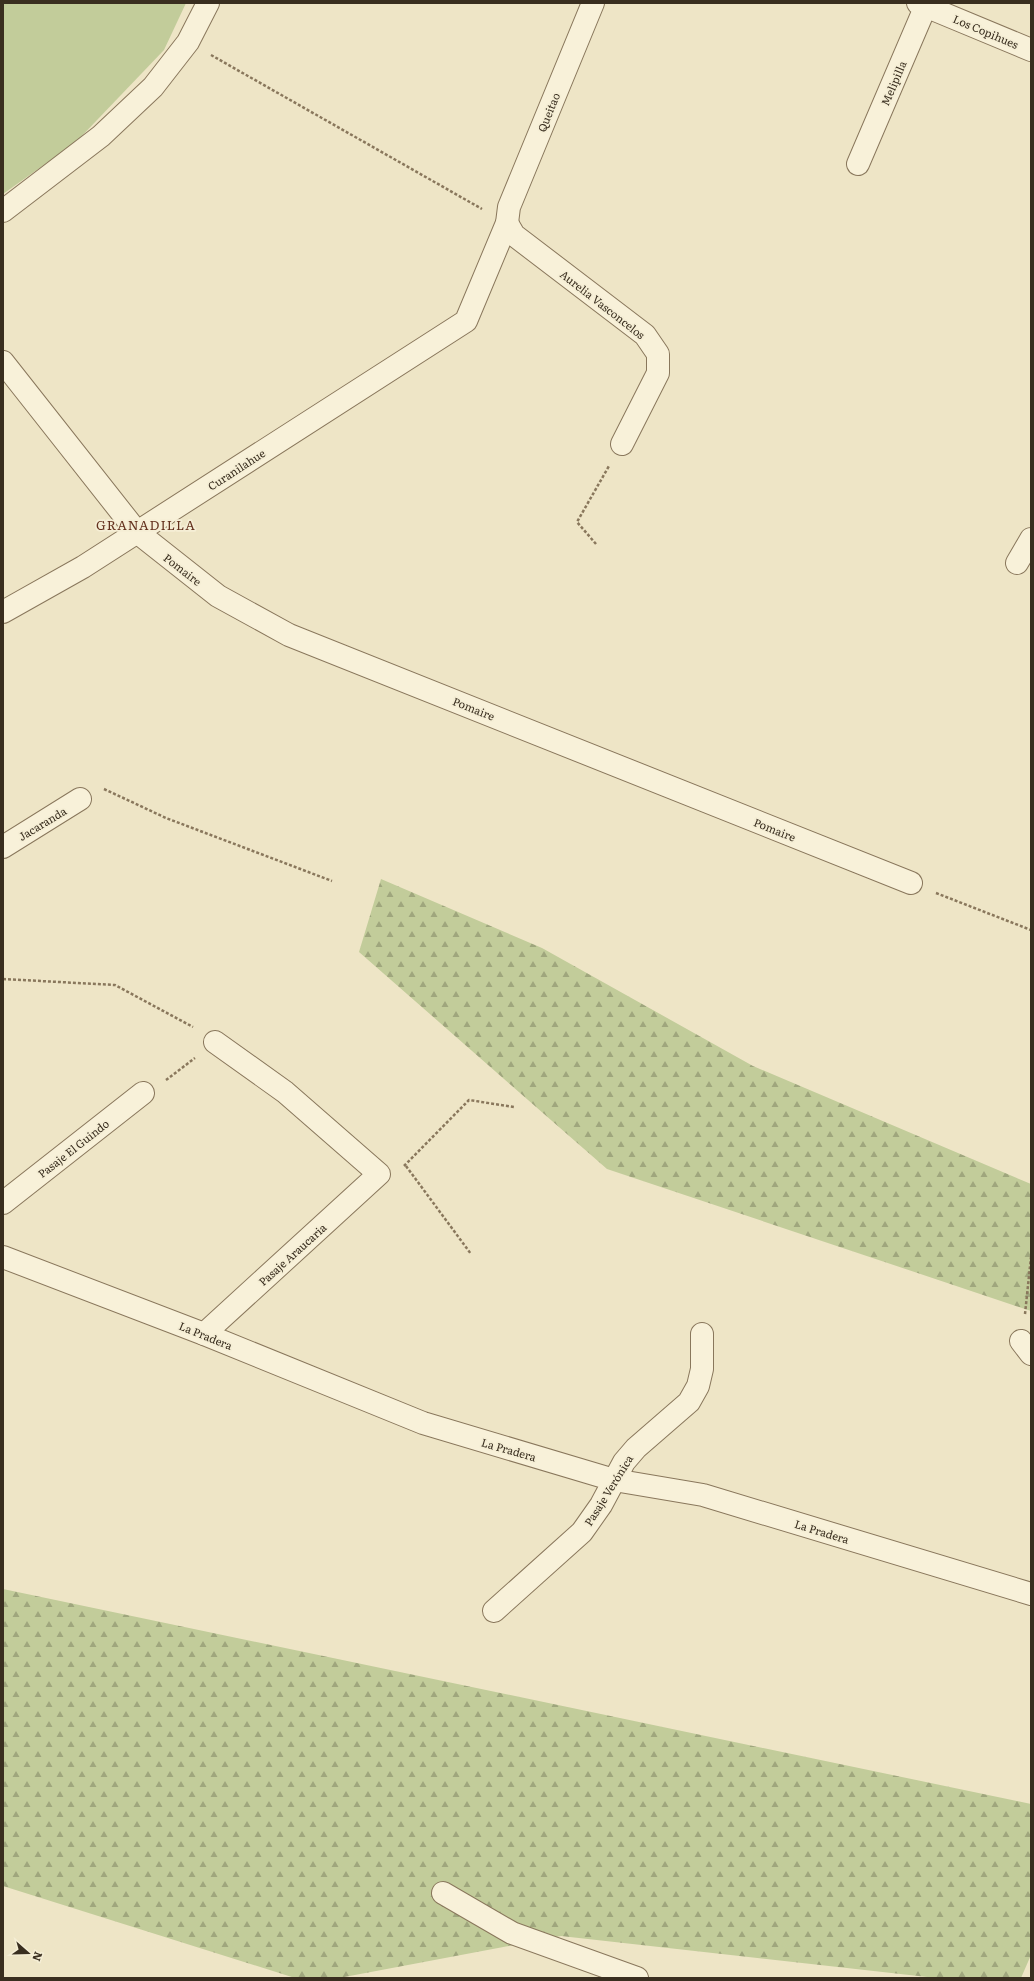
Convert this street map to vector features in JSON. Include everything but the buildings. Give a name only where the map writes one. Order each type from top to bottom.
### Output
[{"type":"street","points":[[3,211],[102,136],[153,87],[188,42],[208,3]]},
{"type":"street","name":"Queitao","points":[[466,321],[507,223],[509,207],[593,3]]},
{"type":"street","name":"Los Copihues","points":[[924,4],[1031,50]]},
{"type":"street","name":"Melipilla","points":[[858,164],[924,4]]},
{"type":"street","name":"Aurelia Vasconcelos","points":[[507,223],[514,235],[645,335],[658,354],[658,373],[622,444]]},
{"type":"street","name":"Curanilahue","points":[[3,612],[82,567],[466,321]]},
{"type":"street","name":"Pomaire","points":[[3,362],[137,532],[218,596],[289,635],[912,883]]},
{"type":"street","points":[[1017,563],[1031,539]]},
{"type":"street","name":"Jacaranda","points":[[3,846],[80,799]]},
{"type":"street","points":[[215,1042],[285,1092],[379,1174]]},
{"type":"street","name":"Pasaje El Guindo","points":[[3,1203],[142,1093]]},
{"type":"street","name":"Pasaje Araucaria","points":[[204,1334],[379,1174]]},
{"type":"street","name":"La Pradera","points":[[3,1257],[204,1334],[423,1423],[614,1480],[703,1494],[1031,1594]]},
{"type":"street","name":"Pasaje Verónica","points":[[494,1612],[582,1532],[601,1505],[624,1462],[636,1448],[689,1402],[698,1386],[702,1369],[702,1334]]},
{"type":"street","points":[[443,1893],[512,1933],[637,1978]]},
{"type":"path","points":[[188,42],[507,223]]},
{"type":"path","points":[[596,544],[577,522],[622,444]]},
{"type":"path","points":[[80,799],[92,788],[106,789],[166,818],[332,881]]},
{"type":"path","points":[[912,883],[1031,930]]},
{"type":"path","points":[[3,979],[115,985],[184,1021],[215,1042],[170,1078],[142,1093]]},
{"type":"path","points":[[379,1174],[405,1165],[469,1100],[514,1107]]},
{"type":"path","points":[[405,1165],[471,1254]]},
{"type":"path","points":[[1026,1348],[1031,1257]]},
{"type":"green space","points":[[3,3],[186,3],[164,50],[76,142],[3,194]]},
{"type":"green space","points":[[381,879],[542,948],[753,1066],[1031,1184],[1031,1311],[607,1169],[359,952]]},
{"type":"green space","points":[[3,1589],[1031,1804],[1031,1955],[1021,1978],[936,1978],[561,1936],[339,1978],[295,1978],[3,1886]]},
{"type":"district","name":"GRANADILLA","points":[[146,524]]}]
